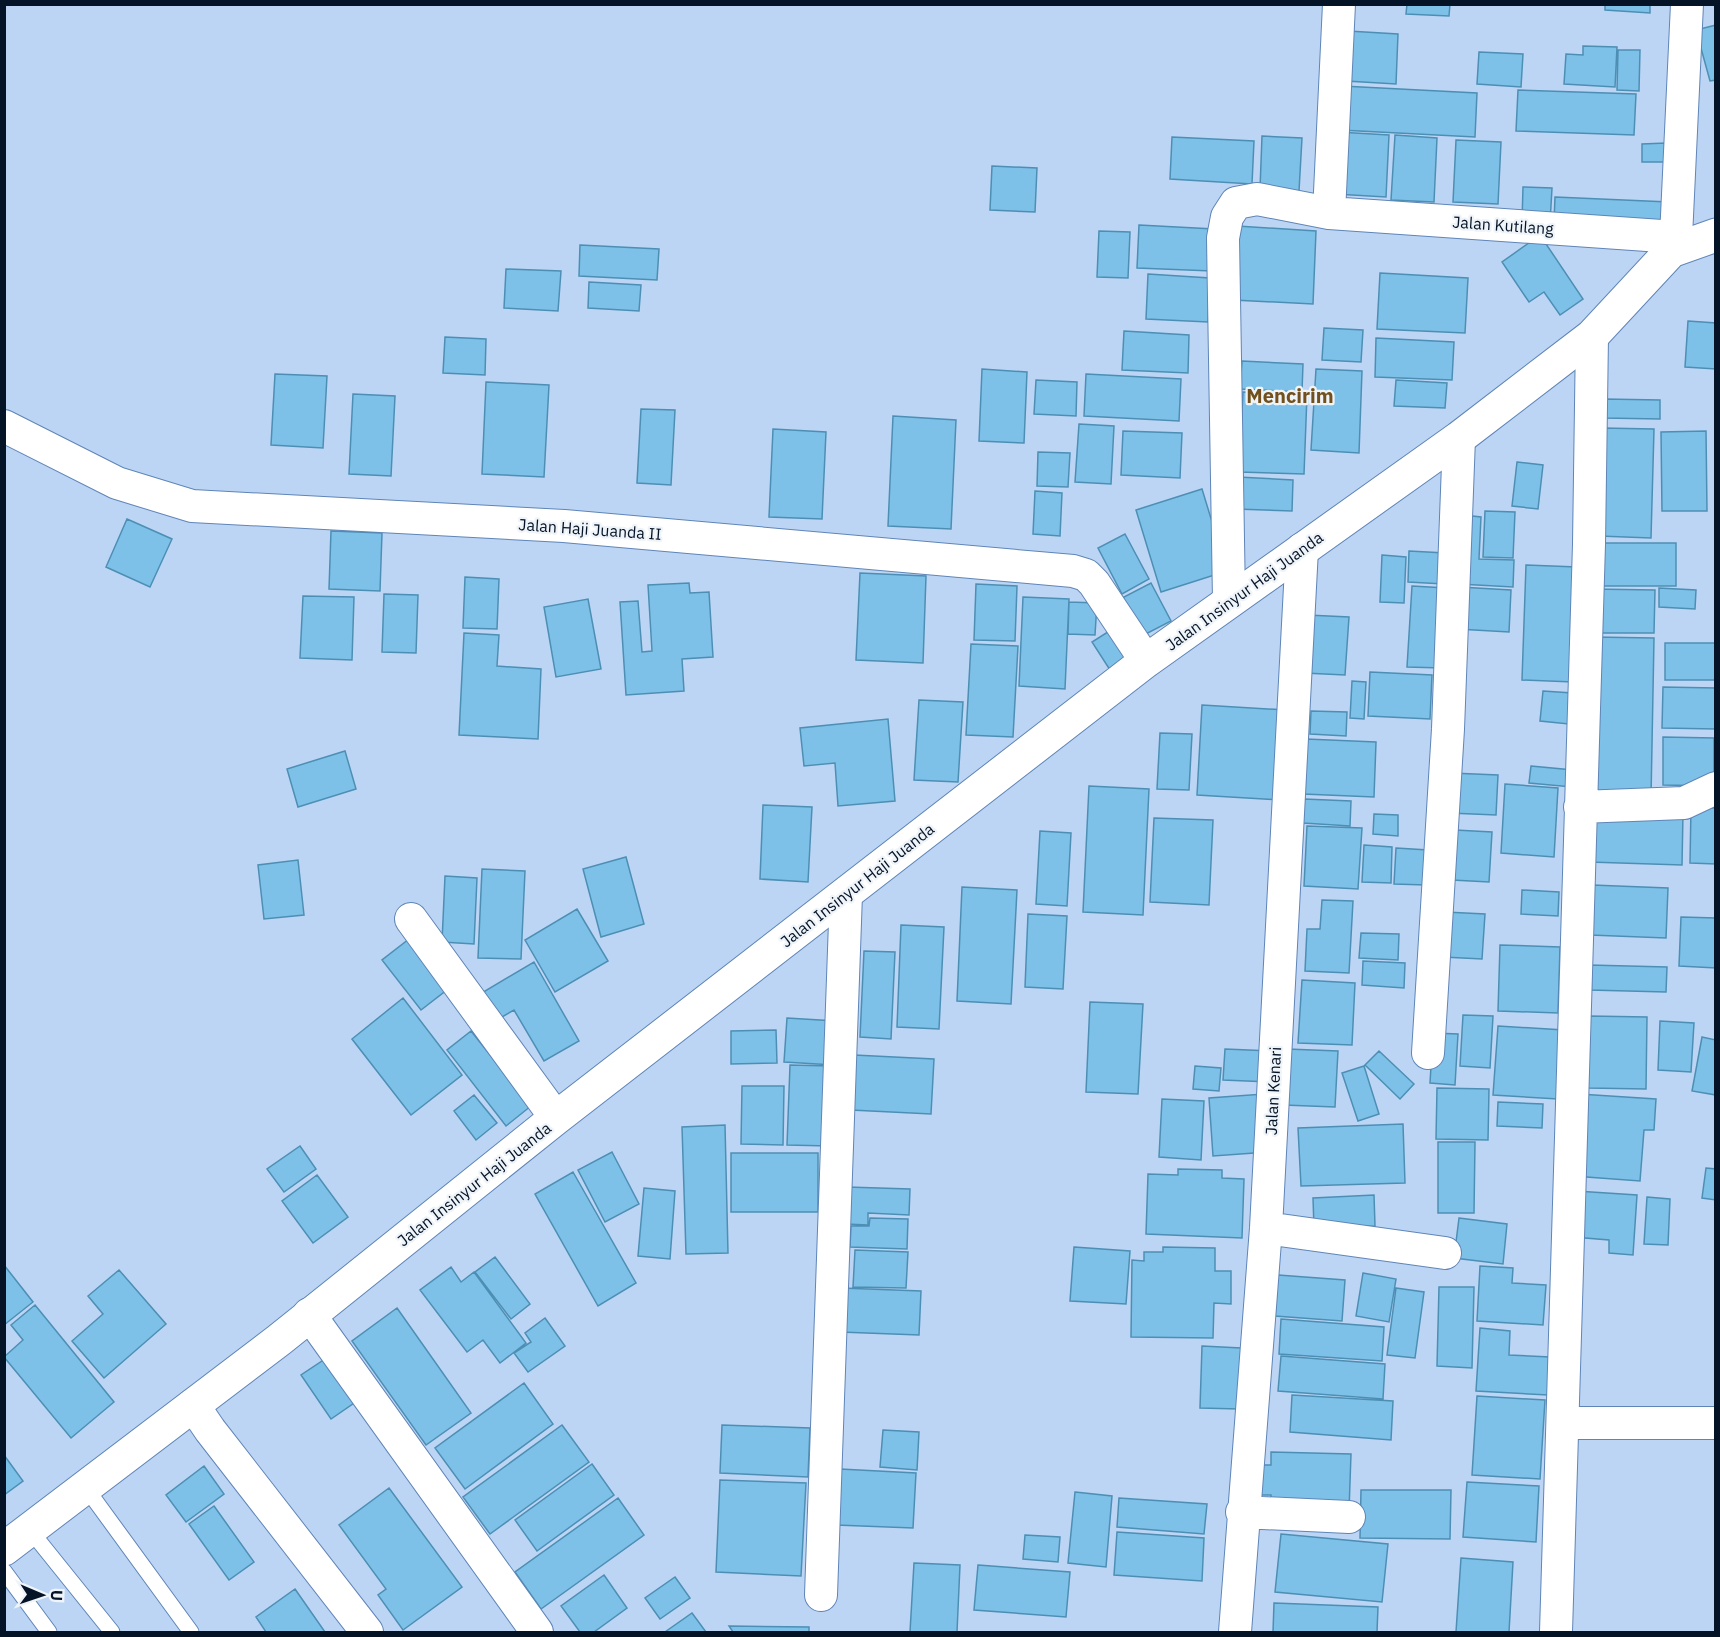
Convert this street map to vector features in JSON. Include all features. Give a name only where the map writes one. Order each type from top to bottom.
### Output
[{"type":"street","points":[[1329,213],[1339,4]]},
{"type":"street","points":[[1674,244],[1687,4]]},
{"type":"street","name":"Jalan Kutilang","points":[[1229,600],[1223,238],[1227,217],[1236,203],[1257,199],[1329,213],[1674,244]]},
{"type":"street","name":"Jalan Insinyur Haji Juanda","points":[[4,1549],[193,1405],[556,1118],[1146,661],[1459,438],[1592,336],[1674,244],[1716,235]]},
{"type":"street","points":[[1556,1632],[1589,544],[1592,336]]},
{"type":"street","name":"Jalan Haji Juanda II","points":[[4,426],[117,483],[192,506],[564,526],[1073,571],[1086,575],[1095,583],[1146,661]]},
{"type":"street","points":[[1428,1053],[1448,729],[1459,438]]},
{"type":"street","name":"Jalan Kenari","points":[[1235,1632],[1242,1512],[1266,1228],[1302,549]]},
{"type":"street","points":[[1580,807],[1684,803],[1716,788]]},
{"type":"street","points":[[821,1595],[846,894]]},
{"type":"street","points":[[411,919],[556,1118]]},
{"type":"street","points":[[1266,1228],[1445,1253]]},
{"type":"street","points":[[309,1314],[537,1632]]},
{"type":"street","points":[[193,1405],[367,1632]]},
{"type":"street","points":[[1564,1423],[1716,1423]]},
{"type":"street","points":[[1242,1512],[1349,1517]]},
{"type":"lane","points":[[86,1488],[191,1632]]},
{"type":"lane","points":[[30,1530],[112,1632]]},
{"type":"lane","points":[[4,1571],[49,1632]]},
{"type":"building","points":[[1407,4],[1450,4],[1449,16],[1406,14]]},
{"type":"building","points":[[1605,4],[1650,4],[1650,13],[1605,10]]},
{"type":"building","points":[[1716,25],[1716,80],[1710,81],[1696,30]]},
{"type":"building","points":[[1348,31],[1398,34],[1396,84],[1346,81]]},
{"type":"building","points":[[1583,46],[1617,47],[1615,87],[1564,84],[1566,54],[1583,55]]},
{"type":"building","points":[[1618,50],[1640,50],[1639,91],[1617,90]]},
{"type":"building","points":[[1479,52],[1523,54],[1521,87],[1477,84]]},
{"type":"building","points":[[1342,86],[1477,93],[1475,137],[1340,130]]},
{"type":"building","points":[[1518,90],[1636,94],[1634,135],[1516,131]]},
{"type":"building","points":[[1338,132],[1389,135],[1386,197],[1335,194]]},
{"type":"building","points":[[1395,135],[1437,138],[1434,202],[1391,200]]},
{"type":"building","points":[[1262,136],[1302,138],[1299,191],[1260,189]]},
{"type":"building","points":[[1172,137],[1254,141],[1252,184],[1170,179]]},
{"type":"building","points":[[1456,140],[1501,142],[1498,204],[1453,202]]},
{"type":"building","points":[[1666,143],[1666,162],[1642,162],[1642,144]]},
{"type":"building","points":[[992,166],[1037,168],[1035,212],[990,210]]},
{"type":"building","points":[[1523,187],[1552,188],[1550,223],[1522,221]]},
{"type":"building","points":[[1555,197],[1669,202],[1668,226],[1554,222]]},
{"type":"building","points":[[1139,225],[1214,229],[1212,271],[1137,268]]},
{"type":"building","points":[[1237,226],[1316,231],[1313,304],[1233,300]]},
{"type":"building","points":[[1099,231],[1130,232],[1128,278],[1097,277]]},
{"type":"building","points":[[1540,235],[1583,299],[1560,315],[1544,292],[1529,302],[1502,262]]},
{"type":"building","points":[[580,245],[659,249],[657,280],[579,276]]},
{"type":"building","points":[[506,269],[561,271],[558,311],[504,308]]},
{"type":"building","points":[[1380,273],[1468,278],[1465,333],[1377,329]]},
{"type":"building","points":[[1148,274],[1210,278],[1208,322],[1146,319]]},
{"type":"building","points":[[589,282],[641,285],[639,311],[588,308]]},
{"type":"building","points":[[1688,321],[1716,323],[1716,369],[1685,367]]},
{"type":"building","points":[[1324,328],[1363,330],[1361,362],[1322,360]]},
{"type":"building","points":[[1124,331],[1189,335],[1188,373],[1122,370]]},
{"type":"building","points":[[445,337],[486,339],[485,375],[443,373]]},
{"type":"building","points":[[1376,338],[1454,342],[1452,380],[1375,377]]},
{"type":"building","points":[[1242,361],[1303,364],[1302,392],[1240,389]]},
{"type":"building","points":[[982,369],[1027,372],[1024,443],[979,441]]},
{"type":"building","points":[[1316,369],[1362,371],[1359,453],[1311,450]]},
{"type":"building","points":[[275,374],[327,376],[323,448],[271,445]]},
{"type":"building","points":[[1086,374],[1181,379],[1179,421],[1084,416]]},
{"type":"building","points":[[1036,380],[1077,382],[1076,416],[1034,414]]},
{"type":"building","points":[[1396,380],[1447,383],[1445,408],[1394,406]]},
{"type":"building","points":[[486,382],[549,385],[544,477],[482,474]]},
{"type":"building","points":[[1243,392],[1307,395],[1304,474],[1239,472]]},
{"type":"building","points":[[353,394],[395,396],[391,476],[349,474]]},
{"type":"building","points":[[1604,399],[1660,400],[1660,419],[1603,418]]},
{"type":"building","points":[[641,409],[675,410],[671,485],[637,483]]},
{"type":"building","points":[[893,416],[956,420],[951,529],[888,526]]},
{"type":"building","points":[[1079,424],[1114,426],[1111,484],[1075,482]]},
{"type":"building","points":[[1602,428],[1654,429],[1651,538],[1599,536]]},
{"type":"building","points":[[773,429],[826,432],[822,519],[769,517]]},
{"type":"building","points":[[1123,431],[1182,433],[1180,478],[1121,475]]},
{"type":"building","points":[[1706,431],[1707,511],[1662,511],[1661,432]]},
{"type":"building","points":[[1038,452],[1070,453],[1068,487],[1037,486]]},
{"type":"building","points":[[1517,462],[1543,465],[1538,509],[1512,506]]},
{"type":"building","points":[[1238,477],[1293,480],[1292,511],[1236,509]]},
{"type":"building","points":[[1202,489],[1227,571],[1161,592],[1136,510]]},
{"type":"building","points":[[1035,491],[1062,493],[1060,536],[1033,534]]},
{"type":"building","points":[[1485,511],[1515,512],[1513,558],[1483,557]]},
{"type":"building","points":[[1463,515],[1481,517],[1479,559],[1514,560],[1513,587],[1459,584]]},
{"type":"building","points":[[127,519],[172,539],[150,587],[106,567]]},
{"type":"building","points":[[331,531],[382,533],[380,591],[329,589]]},
{"type":"building","points":[[1125,534],[1149,579],[1122,594],[1098,548]]},
{"type":"building","points":[[1599,543],[1676,543],[1676,586],[1599,586]]},
{"type":"building","points":[[1409,551],[1445,553],[1444,584],[1408,582]]},
{"type":"building","points":[[1382,555],[1406,557],[1404,603],[1380,602]]},
{"type":"building","points":[[1526,565],[1577,567],[1573,682],[1522,680]]},
{"type":"building","points":[[860,573],[926,576],[923,663],[856,660]]},
{"type":"building","points":[[465,577],[499,579],[497,629],[463,628]]},
{"type":"building","points":[[689,583],[690,593],[709,592],[713,657],[682,659],[684,691],[626,695],[620,602],[638,601],[642,652],[652,651],[648,585]]},
{"type":"building","points":[[1151,583],[1171,621],[1142,636],[1122,598]]},
{"type":"building","points":[[976,584],[1017,586],[1015,641],[974,640]]},
{"type":"building","points":[[1412,586],[1446,588],[1442,668],[1407,667]]},
{"type":"building","points":[[1459,587],[1511,590],[1509,632],[1457,629]]},
{"type":"building","points":[[1659,588],[1696,590],[1695,609],[1659,607]]},
{"type":"building","points":[[1592,589],[1655,590],[1654,633],[1591,633]]},
{"type":"building","points":[[384,594],[418,595],[416,653],[382,652]]},
{"type":"building","points":[[303,596],[354,597],[352,660],[300,658]]},
{"type":"building","points":[[1023,597],[1069,599],[1065,689],[1019,686]]},
{"type":"building","points":[[588,599],[601,669],[556,677],[544,607]]},
{"type":"building","points":[[1069,602],[1097,603],[1095,635],[1068,634]]},
{"type":"building","points":[[1307,615],[1349,617],[1345,675],[1304,673]]},
{"type":"building","points":[[1114,628],[1132,656],[1110,670],[1092,642]]},
{"type":"building","points":[[464,633],[499,635],[497,666],[541,669],[538,739],[459,735]]},
{"type":"building","points":[[1593,637],[1654,638],[1651,798],[1590,797]]},
{"type":"building","points":[[1665,643],[1716,643],[1716,680],[1665,680]]},
{"type":"building","points":[[971,644],[1018,646],[1013,737],[966,735]]},
{"type":"building","points":[[1370,672],[1432,675],[1430,719],[1368,716]]},
{"type":"building","points":[[1352,681],[1366,682],[1364,719],[1350,718]]},
{"type":"building","points":[[1663,687],[1716,688],[1716,729],[1662,728]]},
{"type":"building","points":[[1543,691],[1572,693],[1569,724],[1540,721]]},
{"type":"building","points":[[919,700],[963,702],[958,782],[914,780]]},
{"type":"building","points":[[1202,705],[1286,710],[1282,800],[1197,795]]},
{"type":"building","points":[[1311,711],[1347,712],[1346,736],[1310,734]]},
{"type":"building","points":[[888,719],[895,801],[838,806],[835,763],[804,766],[800,728]]},
{"type":"building","points":[[1160,733],[1192,734],[1189,790],[1157,789]]},
{"type":"building","points":[[1663,737],[1714,738],[1714,786],[1663,785]]},
{"type":"building","points":[[1306,739],[1376,742],[1374,797],[1303,794]]},
{"type":"building","points":[[345,751],[356,789],[298,807],[287,769]]},
{"type":"building","points":[[1531,766],[1573,770],[1572,787],[1529,783]]},
{"type":"building","points":[[1451,773],[1498,775],[1496,815],[1449,813]]},
{"type":"building","points":[[1505,784],[1558,788],[1554,857],[1501,853]]},
{"type":"building","points":[[1089,786],[1149,789],[1143,915],[1083,912]]},
{"type":"building","points":[[1304,799],[1351,801],[1350,826],[1303,823]]},
{"type":"building","points":[[763,805],[812,807],[808,882],[760,879]]},
{"type":"building","points":[[1691,807],[1716,808],[1716,864],[1690,863]]},
{"type":"building","points":[[1590,810],[1683,813],[1682,865],[1589,862]]},
{"type":"building","points":[[1374,814],[1398,815],[1398,836],[1373,834]]},
{"type":"building","points":[[1154,818],[1213,820],[1209,905],[1150,902]]},
{"type":"building","points":[[1307,826],[1362,828],[1358,889],[1304,886]]},
{"type":"building","points":[[1455,830],[1492,832],[1489,882],[1452,880]]},
{"type":"building","points":[[1040,831],[1071,833],[1067,906],[1036,904]]},
{"type":"building","points":[[1364,845],[1392,847],[1391,883],[1362,882]]},
{"type":"building","points":[[1396,848],[1428,850],[1426,885],[1394,884]]},
{"type":"building","points":[[626,857],[644,924],[601,937],[583,869]]},
{"type":"building","points":[[298,860],[304,915],[264,919],[258,865]]},
{"type":"building","points":[[482,869],[525,871],[521,959],[478,958]]},
{"type":"building","points":[[445,876],[477,878],[474,944],[442,942]]},
{"type":"building","points":[[1592,885],[1668,888],[1666,938],[1590,935]]},
{"type":"building","points":[[962,887],[1017,890],[1011,1004],[957,1001]]},
{"type":"building","points":[[1522,890],[1559,892],[1558,916],[1521,914]]},
{"type":"building","points":[[1322,900],[1353,901],[1349,973],[1305,971],[1307,929],[1320,929]]},
{"type":"building","points":[[577,909],[608,961],[555,992],[525,940]]},
{"type":"building","points":[[1445,912],[1485,914],[1482,959],[1443,957]]},
{"type":"building","points":[[1028,914],[1067,916],[1063,989],[1025,987]]},
{"type":"building","points":[[1681,917],[1716,918],[1716,968],[1679,966]]},
{"type":"building","points":[[901,925],[944,927],[939,1029],[897,1027]]},
{"type":"building","points":[[1361,933],[1399,934],[1398,960],[1359,958]]},
{"type":"building","points":[[409,939],[448,989],[421,1010],[382,960]]},
{"type":"building","points":[[1500,945],[1560,947],[1558,1013],[1498,1011]]},
{"type":"building","points":[[864,951],[895,952],[891,1039],[860,1037]]},
{"type":"building","points":[[1363,961],[1405,963],[1404,988],[1362,985]]},
{"type":"building","points":[[534,962],[579,1041],[544,1061],[514,1010],[495,1021],[480,994]]},
{"type":"building","points":[[1589,965],[1667,967],[1666,992],[1589,990]]},
{"type":"building","points":[[1302,980],[1355,983],[1352,1045],[1298,1043]]},
{"type":"building","points":[[403,998],[462,1075],[411,1115],[352,1039]]},
{"type":"building","points":[[1090,1002],[1143,1004],[1138,1094],[1086,1092]]},
{"type":"building","points":[[1463,1015],[1493,1016],[1490,1068],[1460,1066]]},
{"type":"building","points":[[1589,1016],[1647,1017],[1646,1089],[1588,1088]]},
{"type":"building","points":[[787,1018],[836,1021],[834,1065],[784,1062]]},
{"type":"building","points":[[1660,1021],[1694,1023],[1691,1072],[1658,1070]]},
{"type":"building","points":[[1498,1026],[1564,1030],[1558,1099],[1493,1095]]},
{"type":"building","points":[[776,1030],[777,1063],[731,1064],[731,1031]]},
{"type":"building","points":[[471,1031],[531,1106],[506,1126],[447,1050]]},
{"type":"building","points":[[1433,1033],[1458,1034],[1455,1085],[1430,1083]]},
{"type":"building","points":[[1702,1037],[1716,1040],[1716,1095],[1692,1091]]},
{"type":"building","points":[[1225,1049],[1271,1051],[1270,1082],[1223,1080]]},
{"type":"building","points":[[1287,1049],[1338,1051],[1335,1107],[1284,1105]]},
{"type":"building","points":[[1379,1051],[1414,1084],[1400,1099],[1365,1065]]},
{"type":"building","points":[[854,1055],[934,1059],[931,1114],[851,1110]]},
{"type":"building","points":[[790,1065],[830,1066],[829,1146],[787,1145]]},
{"type":"building","points":[[1195,1066],[1221,1068],[1219,1091],[1193,1089]]},
{"type":"building","points":[[1364,1066],[1379,1114],[1358,1121],[1342,1073]]},
{"type":"building","points":[[742,1086],[784,1086],[783,1145],[741,1144]]},
{"type":"building","points":[[1437,1088],[1489,1089],[1488,1140],[1436,1139]]},
{"type":"building","points":[[1264,1094],[1268,1152],[1213,1156],[1209,1098]]},
{"type":"building","points":[[1579,1094],[1656,1099],[1654,1130],[1644,1130],[1640,1181],[1573,1176]]},
{"type":"building","points":[[474,1095],[497,1123],[476,1140],[454,1111]]},
{"type":"building","points":[[1162,1099],[1204,1101],[1201,1160],[1159,1157]]},
{"type":"building","points":[[1498,1102],[1543,1104],[1542,1128],[1497,1126]]},
{"type":"building","points":[[1403,1124],[1405,1183],[1301,1186],[1298,1128]]},
{"type":"building","points":[[725,1125],[728,1253],[686,1254],[682,1127]]},
{"type":"building","points":[[1438,1142],[1475,1142],[1474,1213],[1438,1213]]},
{"type":"building","points":[[300,1146],[316,1169],[284,1192],[267,1169]]},
{"type":"building","points":[[612,1152],[639,1204],[605,1222],[578,1170]]},
{"type":"building","points":[[731,1153],[818,1153],[818,1212],[731,1212]]},
{"type":"building","points":[[1706,1168],[1716,1169],[1716,1200],[1702,1198]]},
{"type":"building","points":[[1178,1169],[1222,1170],[1222,1178],[1244,1179],[1242,1238],[1146,1234],[1148,1174],[1178,1175]]},
{"type":"building","points":[[573,1172],[636,1283],[598,1306],[535,1194]]},
{"type":"building","points":[[317,1175],[348,1217],[313,1243],[282,1201]]},
{"type":"building","points":[[847,1187],[910,1189],[909,1215],[868,1213],[868,1225],[846,1224]]},
{"type":"building","points":[[644,1188],[675,1191],[670,1259],[638,1256]]},
{"type":"building","points":[[1576,1191],[1637,1195],[1633,1255],[1609,1253],[1609,1240],[1573,1237]]},
{"type":"building","points":[[1374,1195],[1375,1226],[1314,1228],[1313,1198]]},
{"type":"building","points":[[1647,1197],[1670,1199],[1668,1245],[1644,1244]]},
{"type":"building","points":[[870,1218],[908,1219],[907,1249],[850,1247],[851,1226],[869,1226]]},
{"type":"building","points":[[1459,1218],[1507,1224],[1503,1264],[1454,1258]]},
{"type":"building","points":[[1074,1247],[1130,1251],[1126,1304],[1070,1301]]},
{"type":"building","points":[[1163,1247],[1215,1248],[1215,1271],[1231,1271],[1231,1304],[1214,1303],[1213,1338],[1131,1337],[1132,1260],[1144,1261],[1144,1252],[1163,1252]]},
{"type":"building","points":[[855,1250],[908,1252],[906,1288],[853,1287]]},
{"type":"building","points":[[495,1257],[530,1304],[511,1319],[475,1272]]},
{"type":"building","points":[[4,1265],[33,1302],[4,1325]]},
{"type":"building","points":[[1480,1266],[1513,1268],[1512,1283],[1546,1285],[1543,1325],[1477,1321]]},
{"type":"building","points":[[451,1267],[461,1282],[474,1272],[526,1343],[500,1363],[483,1340],[467,1352],[420,1290]]},
{"type":"building","points":[[119,1270],[166,1324],[104,1378],[72,1341],[103,1314],[88,1296]]},
{"type":"building","points":[[1363,1273],[1396,1279],[1389,1322],[1356,1316]]},
{"type":"building","points":[[1278,1275],[1345,1280],[1342,1321],[1275,1316]]},
{"type":"building","points":[[1439,1287],[1474,1287],[1472,1368],[1437,1366]]},
{"type":"building","points":[[841,1288],[921,1291],[919,1335],[840,1332]]},
{"type":"building","points":[[1396,1288],[1424,1292],[1415,1358],[1387,1355]]},
{"type":"building","points":[[35,1305],[114,1402],[71,1438],[4,1357],[23,1340],[11,1325]]},
{"type":"building","points":[[397,1308],[471,1413],[426,1445],[352,1341]]},
{"type":"building","points":[[545,1318],[565,1346],[528,1372],[514,1353],[531,1342],[525,1333]]},
{"type":"building","points":[[1281,1319],[1384,1327],[1382,1361],[1279,1354]]},
{"type":"building","points":[[1480,1328],[1510,1331],[1509,1355],[1550,1357],[1548,1395],[1476,1391]]},
{"type":"building","points":[[1202,1346],[1241,1348],[1239,1409],[1200,1408]]},
{"type":"building","points":[[1281,1356],[1385,1364],[1383,1399],[1278,1391]]},
{"type":"building","points":[[328,1357],[357,1401],[331,1419],[301,1375]]},
{"type":"building","points":[[524,1383],[553,1424],[465,1489],[435,1448]]},
{"type":"building","points":[[1292,1395],[1393,1401],[1391,1440],[1290,1432]]},
{"type":"building","points":[[1477,1396],[1545,1400],[1540,1479],[1472,1475]]},
{"type":"building","points":[[562,1425],[589,1462],[490,1534],[463,1497]]},
{"type":"building","points":[[722,1425],[810,1428],[808,1477],[720,1473]]},
{"type":"building","points":[[883,1430],[919,1432],[917,1470],[880,1467]]},
{"type":"building","points":[[1271,1452],[1351,1454],[1349,1511],[1271,1509],[1271,1495],[1258,1495],[1258,1465],[1271,1465]]},
{"type":"building","points":[[4,1455],[23,1481],[4,1495]]},
{"type":"building","points":[[592,1464],[614,1495],[537,1551],[515,1520]]},
{"type":"building","points":[[204,1466],[224,1494],[186,1522],[166,1495]]},
{"type":"building","points":[[840,1469],[916,1473],[913,1528],[836,1525]]},
{"type":"building","points":[[720,1480],[806,1483],[801,1576],[716,1572]]},
{"type":"building","points":[[1467,1482],[1539,1486],[1536,1542],[1463,1537]]},
{"type":"building","points":[[389,1488],[462,1587],[403,1630],[378,1595],[386,1589],[339,1525]]},
{"type":"building","points":[[1361,1490],[1451,1490],[1450,1539],[1360,1538]]},
{"type":"building","points":[[1075,1492],[1112,1496],[1106,1567],[1068,1563]]},
{"type":"building","points":[[618,1498],[644,1535],[541,1609],[515,1572]]},
{"type":"building","points":[[1119,1498],[1207,1504],[1204,1534],[1117,1527]]},
{"type":"building","points":[[214,1506],[254,1562],[229,1580],[189,1524]]},
{"type":"building","points":[[1117,1532],[1204,1538],[1202,1581],[1114,1575]]},
{"type":"building","points":[[1281,1534],[1388,1544],[1382,1602],[1275,1592]]},
{"type":"building","points":[[1025,1535],[1060,1537],[1058,1562],[1023,1559]]},
{"type":"building","points":[[1461,1558],[1513,1562],[1509,1632],[1456,1632]]},
{"type":"building","points":[[914,1563],[960,1565],[957,1632],[910,1632]]},
{"type":"building","points":[[978,1565],[1070,1572],[1066,1617],[974,1610]]},
{"type":"building","points":[[604,1575],[627,1608],[594,1632],[580,1632],[561,1606]]},
{"type":"building","points":[[675,1577],[690,1598],[660,1619],[645,1598]]},
{"type":"building","points":[[295,1589],[325,1632],[266,1632],[256,1617]]},
{"type":"building","points":[[1274,1603],[1378,1607],[1377,1632],[1273,1632]]},
{"type":"building","points":[[692,1613],[706,1632],[665,1632]]},
{"type":"building","points":[[729,1626],[809,1627],[809,1632],[733,1632]]},
{"type":"district","name":"Mencirim","points":[[1290,396]]}]
